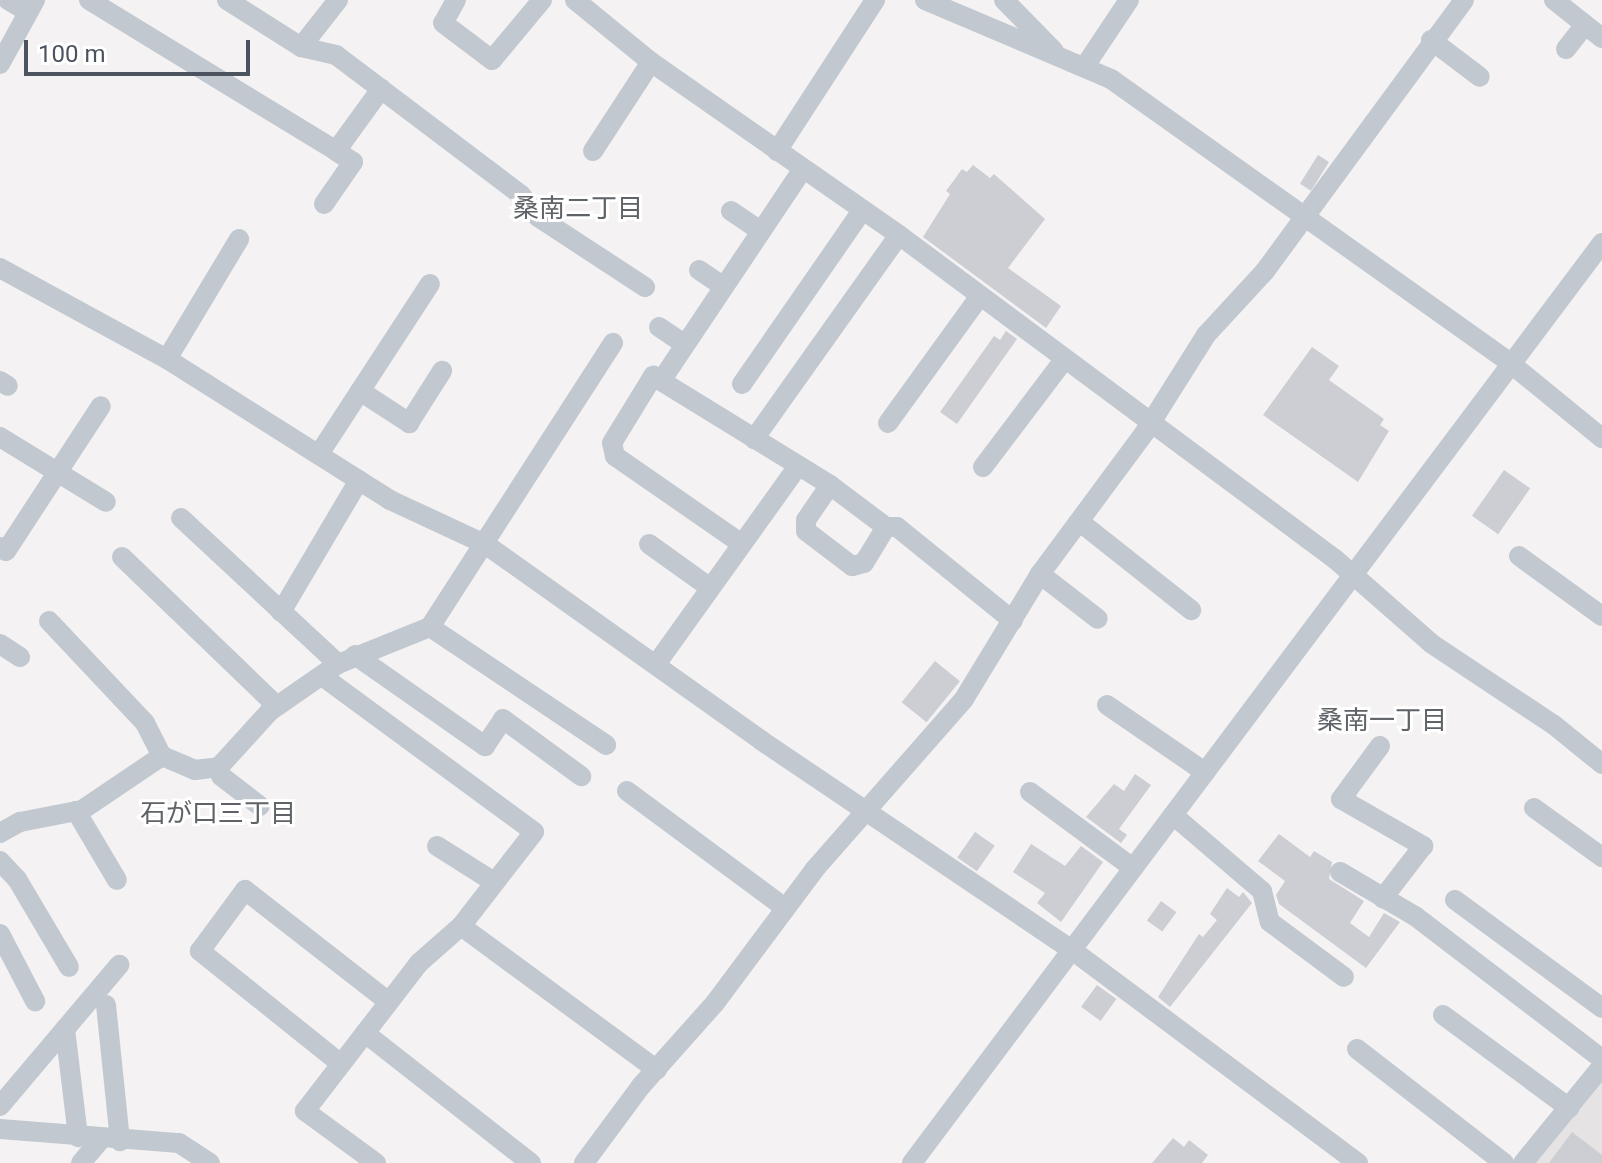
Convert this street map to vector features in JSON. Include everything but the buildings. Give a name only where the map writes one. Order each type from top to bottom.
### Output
[{"type":"street","points":[[0,64],[32,6],[8,0]]},
{"type":"street","points":[[89,0],[353,162],[324,204]]},
{"type":"street","points":[[227,0],[301,47],[336,55],[521,195],[538,217],[645,287]]},
{"type":"street","points":[[301,47],[338,0]]},
{"type":"street","points":[[456,0],[443,23],[492,60],[542,0]]},
{"type":"street","points":[[575,0],[651,62],[899,235],[1352,574],[1432,644],[1554,725],[1602,764]]},
{"type":"street","points":[[777,151],[875,0]]},
{"type":"street","points":[[925,0],[1085,66],[1146,102],[1510,363],[1602,438]]},
{"type":"street","points":[[1004,0],[1058,55]]},
{"type":"street","points":[[1085,66],[1129,0]]},
{"type":"street","points":[[584,1163],[657,1070],[715,1003],[784,907],[964,699],[1040,574],[1080,522],[1206,335],[1265,271],[1431,40],[1464,0]]},
{"type":"street","points":[[1554,0],[1602,38]]},
{"type":"street","points":[[1566,49],[1585,25]]},
{"type":"street","points":[[1431,40],[1480,77]]},
{"type":"street","points":[[593,151],[651,62]]},
{"type":"street","points":[[336,151],[381,89]]},
{"type":"street","points":[[661,381],[802,170]]},
{"type":"street","points":[[731,211],[761,231]]},
{"type":"street","points":[[742,384],[862,211]]},
{"type":"street","points":[[754,439],[899,235]]},
{"type":"street","points":[[167,359],[239,239]]},
{"type":"street","points":[[912,1163],[1602,243]]},
{"type":"street","points":[[0,268],[167,359],[359,480],[485,544],[868,813],[1072,950],[1358,1163]]},
{"type":"street","points":[[699,270],[723,286]]},
{"type":"street","points":[[319,454],[430,284]]},
{"type":"street","points":[[888,423],[980,296]]},
{"type":"street","points":[[659,327],[684,344]]},
{"type":"street","points":[[49,621],[145,723],[162,756],[195,770],[219,767],[277,706],[338,665],[430,627],[613,343]]},
{"type":"street","points":[[983,467],[1064,360]]},
{"type":"street","points":[[360,391],[409,423],[442,371]]},
{"type":"street","points":[[739,542],[615,456],[612,443],[653,376],[830,485],[886,527],[897,527],[1013,621]]},
{"type":"street","points":[[0,547],[6,551],[101,406]]},
{"type":"street","points":[[0,437],[106,502]]},
{"type":"street","points":[[657,663],[739,542],[798,466]]},
{"type":"street","points":[[281,612],[359,480]]},
{"type":"street","points":[[830,485],[806,520],[806,531],[852,566],[864,563],[886,527]]},
{"type":"street","points":[[181,518],[338,665],[534,832],[461,926],[419,963],[305,1111],[376,1163]]},
{"type":"street","points":[[1080,522],[1191,610]]},
{"type":"street","points":[[649,544],[709,587]]},
{"type":"street","points":[[1519,556],[1602,616]]},
{"type":"street","points":[[122,557],[277,706]]},
{"type":"street","points":[[1040,574],[1098,619]]},
{"type":"street","points":[[430,627],[606,745]]},
{"type":"street","points":[[0,644],[20,657]]},
{"type":"street","points":[[338,665],[485,746],[503,719],[581,776]]},
{"type":"street","points":[[1107,705],[1205,772]]},
{"type":"street","points":[[1380,746],[1341,799],[1423,846],[1383,898]]},
{"type":"street","points":[[0,833],[20,822],[76,811],[162,756]]},
{"type":"street","points":[[219,767],[221,776],[260,806]]},
{"type":"street","points":[[627,791],[784,907]]},
{"type":"street","points":[[1030,792],[1133,868]]},
{"type":"street","points":[[1534,808],[1602,857]]},
{"type":"street","points":[[76,811],[118,880]]},
{"type":"street","points":[[1173,815],[1262,891],[1270,922],[1344,977]]},
{"type":"street","points":[[437,846],[494,882]]},
{"type":"street","points":[[0,861],[17,879],[69,967]]},
{"type":"street","points":[[1340,872],[1383,898],[1602,1059]]},
{"type":"street","points":[[341,1064],[200,951],[245,890],[389,1002]]},
{"type":"street","points":[[1455,900],[1602,1008]]},
{"type":"street","points":[[461,926],[657,1070]]},
{"type":"street","points":[[0,934],[35,1001]]},
{"type":"street","points":[[0,1106],[119,965]]},
{"type":"street","points":[[106,1005],[110,1140]]},
{"type":"street","points":[[1443,1015],[1569,1108]]},
{"type":"street","points":[[65,1029],[78,1137]]},
{"type":"street","points":[[365,1033],[531,1163]]},
{"type":"street","points":[[1357,1049],[1504,1163]]},
{"type":"street","points":[[1523,1163],[1602,1066]]},
{"type":"street","points":[[0,1129],[179,1143],[210,1163]]},
{"type":"street","points":[[81,1163],[110,1140]]},
{"type":"shaded area","points":[[1602,1066],[1602,1163],[1523,1163]]},
{"type":"district","name":"桑南二丁目","points":[[578,209]]},
{"type":"district","name":"桑南一丁目","points":[[1382,721]]},
{"type":"district","name":"石が口三丁目","points":[[218,814]]}]
